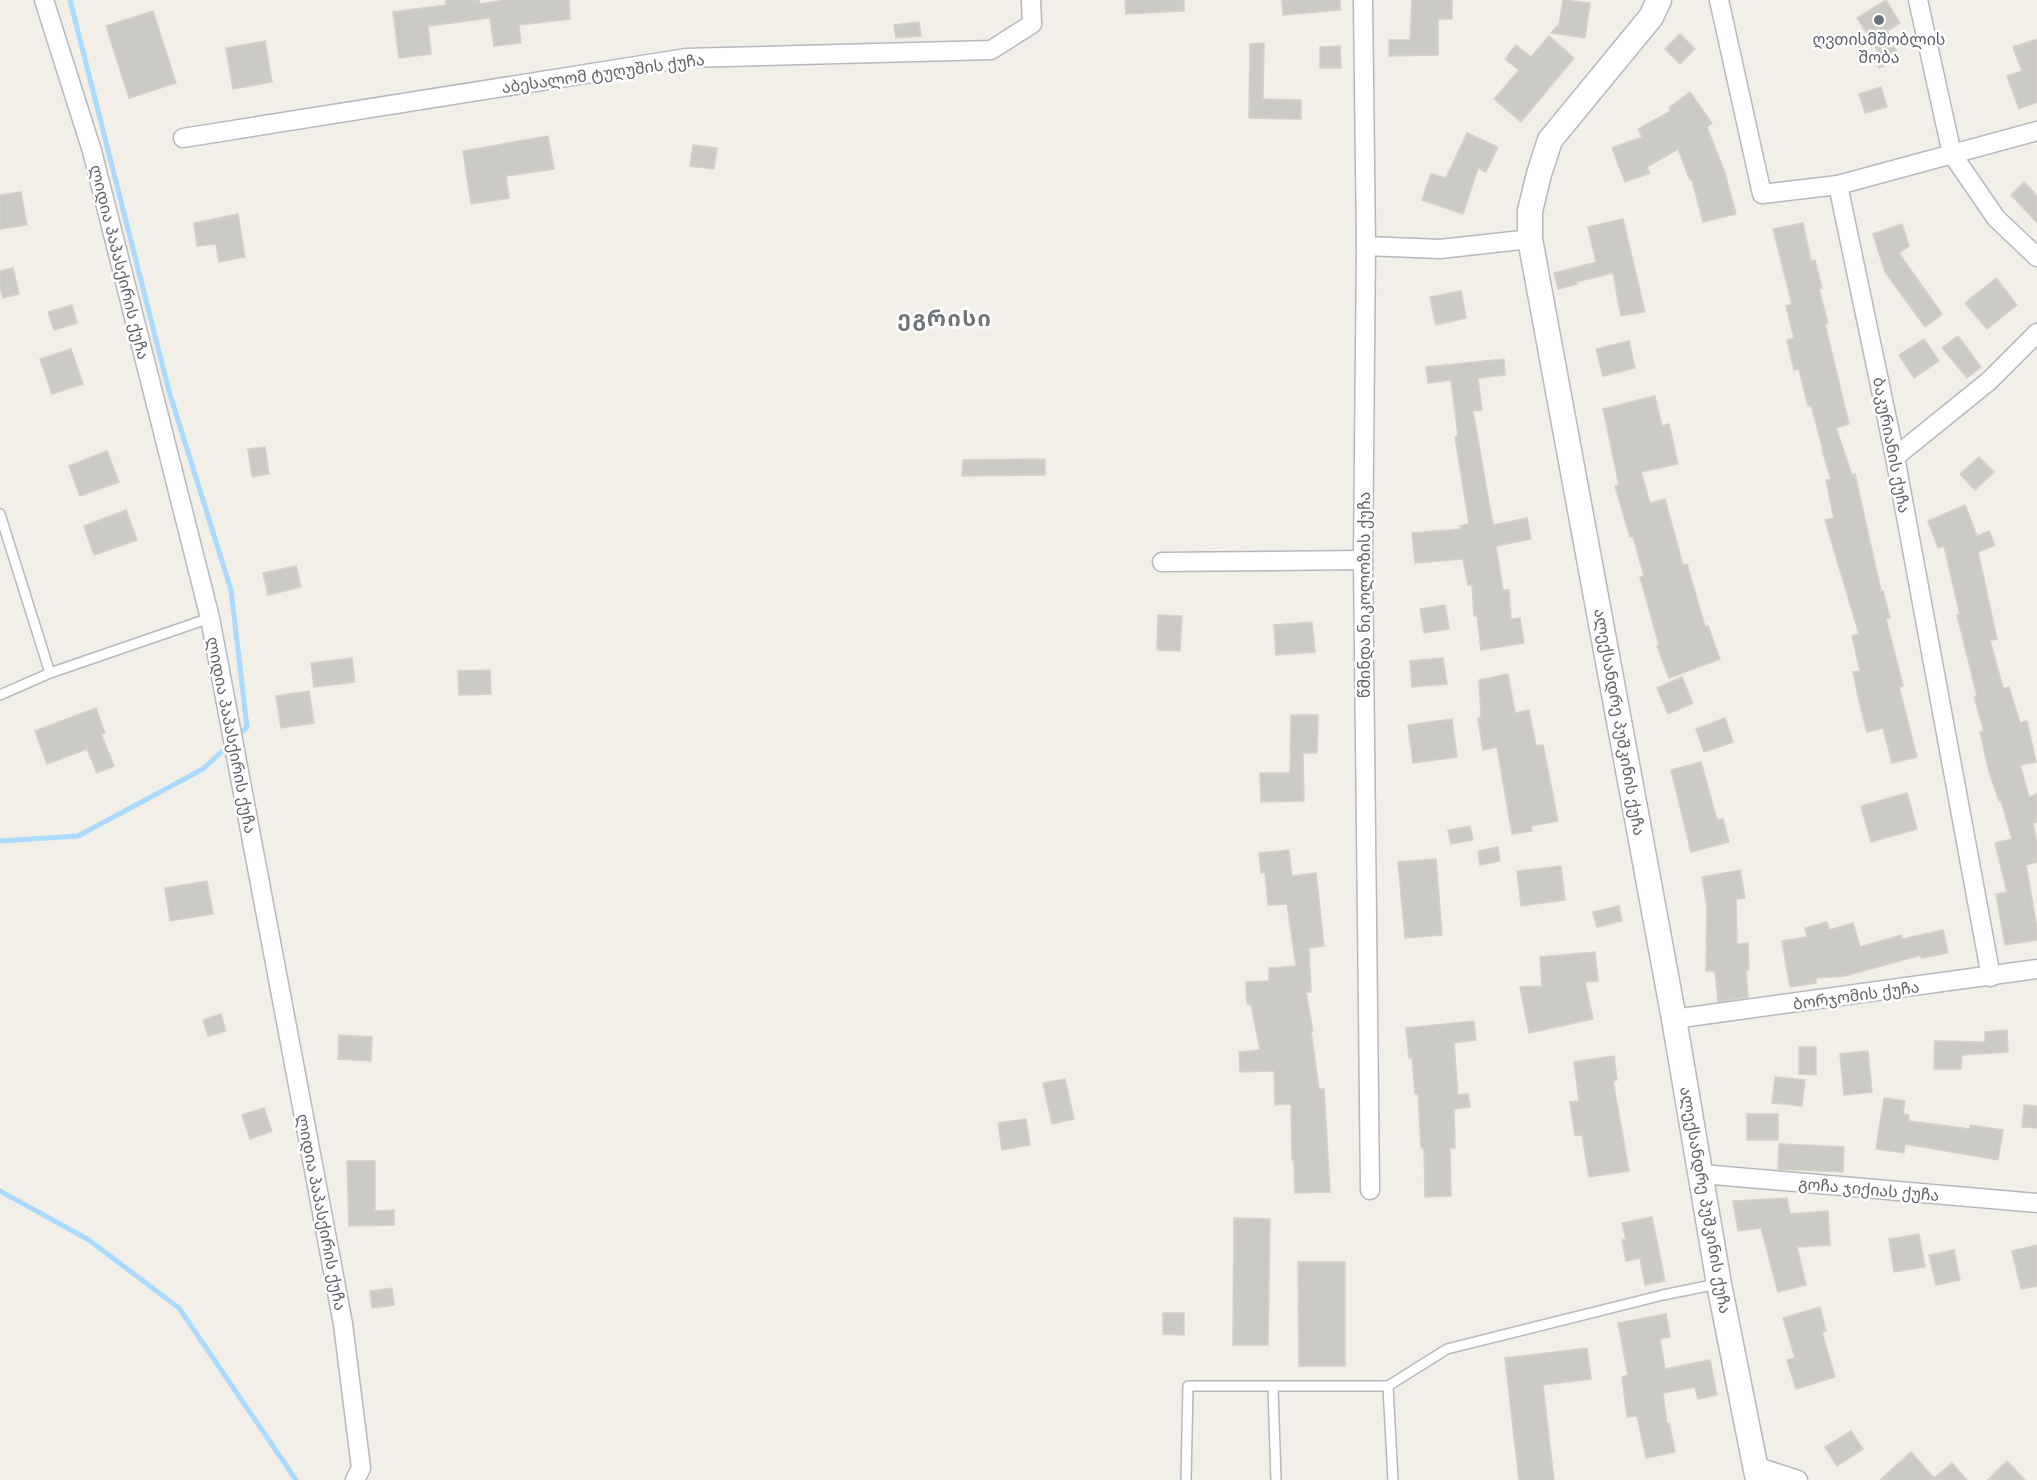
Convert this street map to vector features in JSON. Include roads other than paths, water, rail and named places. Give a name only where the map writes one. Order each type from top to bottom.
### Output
[{"type":"street","name":"ლიდია პაპასქირის ქუჩა","points":[[44,0],[92,151],[210,618],[343,1324],[361,1468],[355,1480]]},
{"type":"street","name":"აბესალომ ტუღუშის ქუჩა","points":[[183,138],[686,58],[991,50],[1032,24],[1031,0]]},
{"type":"street","name":"წმინდა ნიკოლოზის ქუჩა","points":[[1363,0],[1366,246],[1363,560],[1370,1190]]},
{"type":"street","name":"ალექსანდრე პუშკინის ქუჩა","points":[[1659,0],[1651,16],[1550,140],[1530,211],[1530,239],[1674,1019],[1719,1284],[1757,1473]]},
{"type":"street","points":[[1719,0],[1762,194],[1838,185],[2037,131]]},
{"type":"street","points":[[1918,0],[1952,154],[1996,218],[2037,256]]},
{"type":"street","name":"ბაკურიანის ქუჩა","points":[[1838,185],[1895,457],[1990,976]]},
{"type":"street","points":[[1366,246],[1440,249],[1530,239]]},
{"type":"street","points":[[1895,457],[1989,381],[2037,333]]},
{"type":"street","points":[[1162,561],[1363,560]]},
{"type":"street","name":"ბორჯომის ქუჩა","points":[[1674,1019],[2037,969]]},
{"type":"street","name":"გოჩა ჯიქიას ქუჩა","points":[[1702,1174],[2037,1203]]},
{"type":"street","points":[[1757,1473],[1798,1480]]},
{"type":"lane","points":[[0,514],[50,673]]},
{"type":"lane","points":[[0,695],[50,673],[210,618]]},
{"type":"lane","points":[[1186,1480],[1188,1386],[1388,1386],[1447,1349],[1663,1295],[1719,1284]]},
{"type":"lane","points":[[1388,1386],[1393,1480]]},
{"type":"lane","points":[[1273,1387],[1276,1480]]},
{"type":"waterway","points":[[70,0],[169,391],[231,590],[247,727],[237,737]]},
{"type":"waterway","points":[[0,841],[78,836],[203,769],[229,745]]},
{"type":"waterway","points":[[0,1191],[89,1240],[179,1308],[296,1480]]},
{"type":"place","name":"ღვთისმშობლის შობა","points":[[1879,20]]},
{"type":"district","name":"ეგრისი","points":[[945,318]]}]
